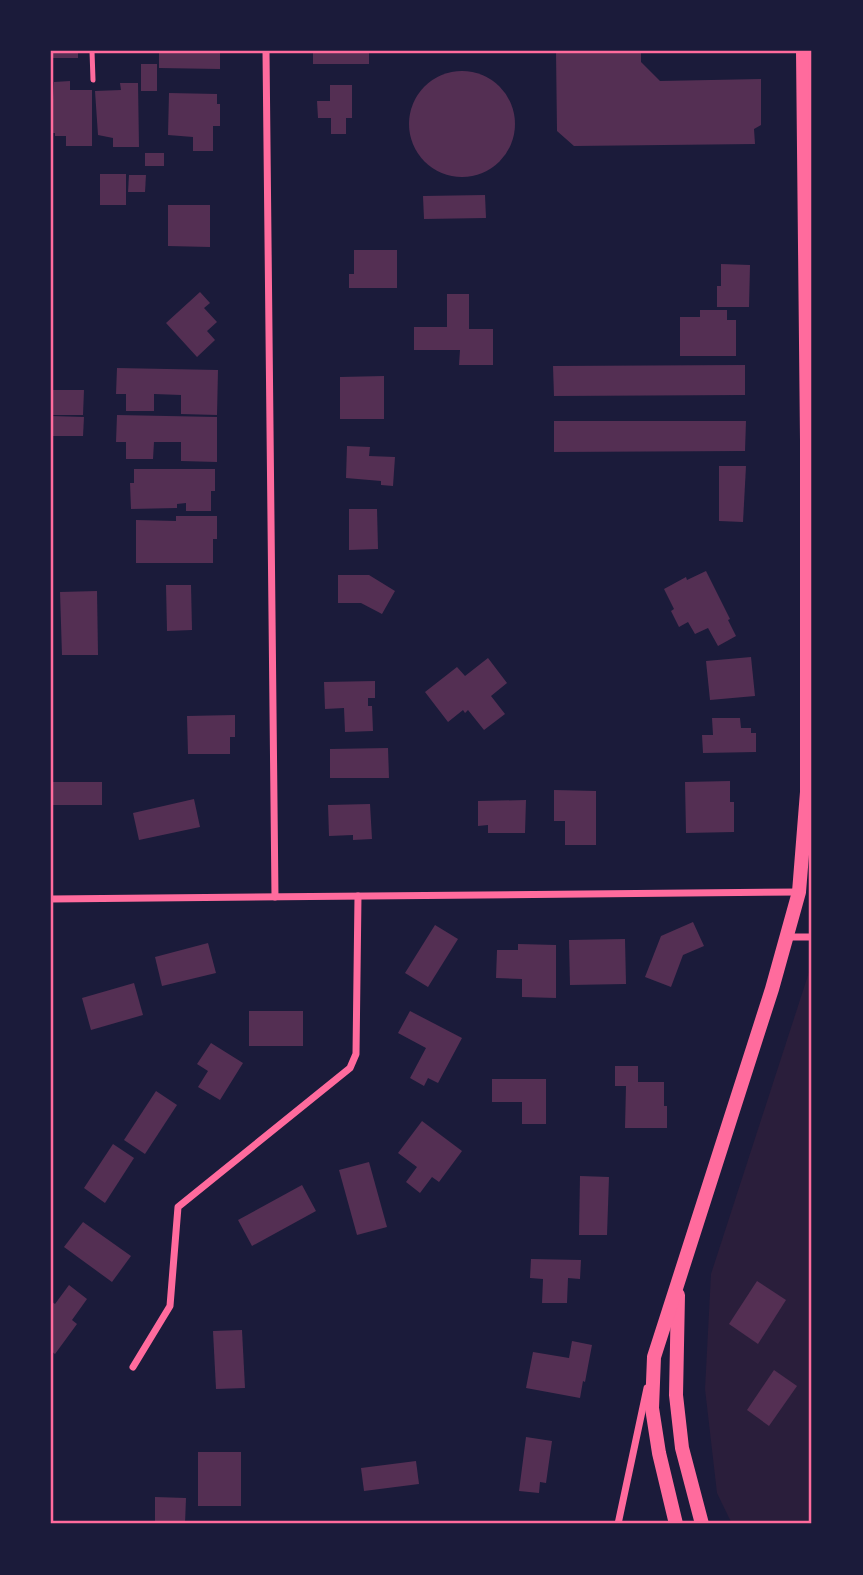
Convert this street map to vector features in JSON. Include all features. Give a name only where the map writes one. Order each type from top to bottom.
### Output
[{"type":"main road","points":[[676,1524],[659,1453],[652,1408],[654,1357],[772,989],[799,892],[807,792],[809,440],[803,51]]},
{"type":"main road","points":[[678,1279],[677,1409],[682,1448],[702,1524]]},
{"type":"street","points":[[266,51],[275,897]]},
{"type":"street","points":[[51,899],[799,892]]},
{"type":"street","points":[[134,1367],[170,1306],[178,1207],[350,1068],[356,1054],[358,896]]},
{"type":"street","points":[[786,937],[812,937]]},
{"type":"street","points":[[618,1524],[654,1357]]},
{"type":"lane","points":[[92,51],[93,80]]},
{"type":"shaded area","points":[[812,963],[812,1524],[732,1524],[717,1493],[705,1389],[711,1274]]},
{"type":"building","points":[[51,51],[78,51],[78,58],[51,58]]},
{"type":"building","points":[[159,51],[220,51],[220,69],[159,68]]},
{"type":"building","points":[[313,51],[369,51],[369,64],[313,64]]},
{"type":"building","points":[[556,51],[641,51],[641,62],[660,81],[761,79],[761,125],[754,129],[755,144],[574,146],[557,131]]},
{"type":"building","points":[[141,64],[157,64],[157,91],[141,91]]},
{"type":"building","points":[[462,71],[482,75],[500,86],[511,104],[515,124],[511,144],[500,162],[482,173],[462,177],[442,173],[424,162],[413,144],[409,124],[413,104],[424,86],[442,75]]},
{"type":"building","points":[[70,81],[70,90],[92,90],[92,146],[66,146],[66,136],[55,136],[55,133],[51,133],[54,82]]},
{"type":"building","points":[[120,83],[138,83],[139,147],[113,147],[113,138],[98,135],[95,91],[121,90]]},
{"type":"building","points":[[330,85],[352,85],[352,118],[346,118],[346,134],[331,134],[331,118],[318,118],[317,101],[330,101]]},
{"type":"building","points":[[169,93],[217,94],[220,126],[213,126],[213,151],[193,151],[193,137],[168,135]]},
{"type":"building","points":[[145,153],[164,153],[164,166],[145,166]]},
{"type":"building","points":[[100,174],[126,174],[126,205],[100,205]]},
{"type":"building","points":[[129,175],[146,175],[145,192],[128,192]]},
{"type":"building","points":[[485,195],[486,218],[424,219],[423,196]]},
{"type":"building","points":[[168,205],[210,205],[210,247],[168,246]]},
{"type":"building","points":[[354,250],[397,250],[397,288],[349,288],[349,274],[354,274]]},
{"type":"building","points":[[721,264],[750,265],[749,307],[717,307]]},
{"type":"building","points":[[200,292],[210,303],[204,308],[217,322],[207,331],[215,340],[197,357],[166,323]]},
{"type":"building","points":[[447,294],[469,294],[469,329],[493,329],[493,365],[459,365],[460,350],[414,350],[414,327],[447,327]]},
{"type":"building","points":[[700,310],[727,310],[727,320],[736,320],[736,356],[680,356],[680,317],[700,317]]},
{"type":"building","points":[[745,365],[745,395],[554,396],[553,366]]},
{"type":"building","points":[[117,368],[218,370],[217,415],[181,414],[181,395],[154,394],[154,411],[126,411],[126,394],[116,394]]},
{"type":"building","points":[[384,376],[384,419],[340,419],[340,377]]},
{"type":"building","points":[[51,390],[84,390],[83,415],[51,415]]},
{"type":"building","points":[[117,415],[217,417],[217,462],[181,461],[181,442],[154,442],[153,459],[126,459],[126,442],[116,442]]},
{"type":"building","points":[[51,416],[84,417],[83,436],[51,436]]},
{"type":"building","points":[[554,421],[746,421],[745,451],[554,452]]},
{"type":"building","points":[[347,446],[370,447],[369,456],[395,457],[393,486],[381,485],[381,481],[346,478]]},
{"type":"building","points":[[719,466],[746,466],[743,522],[719,521]]},
{"type":"building","points":[[134,469],[215,469],[211,511],[186,511],[186,503],[177,504],[177,508],[131,509],[130,483],[134,483]]},
{"type":"building","points":[[349,509],[377,509],[378,549],[349,550]]},
{"type":"building","points":[[176,516],[217,516],[213,563],[136,563],[136,520],[176,521]]},
{"type":"building","points":[[706,571],[736,636],[718,646],[708,628],[695,634],[688,622],[679,627],[664,589],[686,577],[687,580]]},
{"type":"building","points":[[338,575],[369,575],[395,591],[382,614],[361,603],[338,603]]},
{"type":"building","points":[[166,585],[191,585],[192,630],[167,631]]},
{"type":"building","points":[[97,591],[98,655],[62,655],[60,592]]},
{"type":"building","points":[[751,657],[755,696],[710,700],[706,661]]},
{"type":"building","points":[[488,658],[507,683],[491,696],[505,714],[484,730],[468,710],[465,713],[463,710],[448,722],[425,692],[457,667],[465,676]]},
{"type":"building","points":[[375,681],[375,698],[368,698],[368,706],[372,706],[373,731],[345,732],[344,708],[325,709],[324,682]]},
{"type":"building","points":[[235,715],[235,737],[230,737],[230,754],[188,754],[187,716]]},
{"type":"building","points":[[712,718],[740,718],[741,728],[751,728],[751,733],[756,733],[756,752],[703,753],[702,735],[713,735]]},
{"type":"building","points":[[388,748],[389,778],[330,778],[330,749]]},
{"type":"building","points":[[730,781],[730,802],[734,802],[734,832],[686,833],[685,782]]},
{"type":"building","points":[[51,782],[102,782],[102,805],[51,805]]},
{"type":"building","points":[[554,790],[596,791],[596,845],[565,845],[565,821],[554,821]]},
{"type":"building","points":[[194,799],[200,827],[139,840],[133,813]]},
{"type":"building","points":[[526,800],[525,833],[488,833],[488,825],[478,826],[478,801]]},
{"type":"building","points":[[370,804],[372,839],[353,840],[353,835],[329,836],[328,805]]},
{"type":"building","points":[[693,922],[704,946],[683,955],[671,987],[645,977],[661,936]]},
{"type":"building","points":[[435,925],[458,939],[428,987],[405,973]]},
{"type":"building","points":[[625,939],[626,984],[570,985],[569,940]]},
{"type":"building","points":[[208,943],[216,973],[162,986],[155,957]]},
{"type":"building","points":[[518,944],[556,945],[556,998],[522,997],[522,979],[496,978],[497,950],[518,950]]},
{"type":"building","points":[[134,983],[143,1015],[91,1030],[82,998]]},
{"type":"building","points":[[249,1011],[303,1011],[303,1046],[249,1046]]},
{"type":"building","points":[[410,1011],[462,1038],[438,1083],[428,1078],[424,1086],[410,1078],[426,1048],[398,1033]]},
{"type":"building","points":[[211,1043],[243,1063],[220,1100],[198,1087],[208,1071],[197,1064]]},
{"type":"building","points":[[615,1066],[638,1066],[638,1082],[664,1082],[667,1128],[625,1128],[626,1086],[615,1086]]},
{"type":"building","points":[[492,1079],[546,1079],[546,1124],[522,1124],[522,1102],[492,1102]]},
{"type":"building","points":[[156,1091],[177,1105],[145,1154],[124,1140]]},
{"type":"building","points":[[422,1121],[462,1151],[439,1182],[432,1177],[420,1193],[406,1182],[417,1167],[398,1153]]},
{"type":"building","points":[[113,1144],[134,1158],[105,1203],[84,1188]]},
{"type":"building","points":[[369,1162],[387,1227],[357,1235],[339,1170]]},
{"type":"building","points":[[580,1176],[609,1177],[607,1235],[579,1235]]},
{"type":"building","points":[[302,1185],[316,1211],[252,1246],[238,1220]]},
{"type":"building","points":[[83,1222],[131,1256],[112,1282],[64,1247]]},
{"type":"building","points":[[531,1259],[581,1260],[580,1279],[568,1278],[567,1303],[542,1303],[543,1279],[530,1278]]},
{"type":"building","points":[[757,1281],[786,1300],[758,1344],[729,1324]]},
{"type":"building","points":[[69,1285],[87,1299],[72,1320],[77,1324],[55,1354],[51,1351],[51,1301],[55,1304]]},
{"type":"building","points":[[242,1330],[245,1388],[216,1389],[213,1331]]},
{"type":"building","points":[[572,1341],[592,1345],[580,1398],[526,1388],[533,1352],[569,1358]]},
{"type":"building","points":[[774,1370],[797,1386],[769,1426],[747,1410]]},
{"type":"building","points":[[526,1437],[552,1441],[546,1483],[540,1482],[539,1493],[519,1491]]},
{"type":"building","points":[[198,1452],[241,1452],[241,1506],[198,1506]]},
{"type":"building","points":[[416,1461],[419,1484],[364,1491],[361,1468]]},
{"type":"building","points":[[155,1497],[186,1498],[185,1524],[155,1524]]}]
